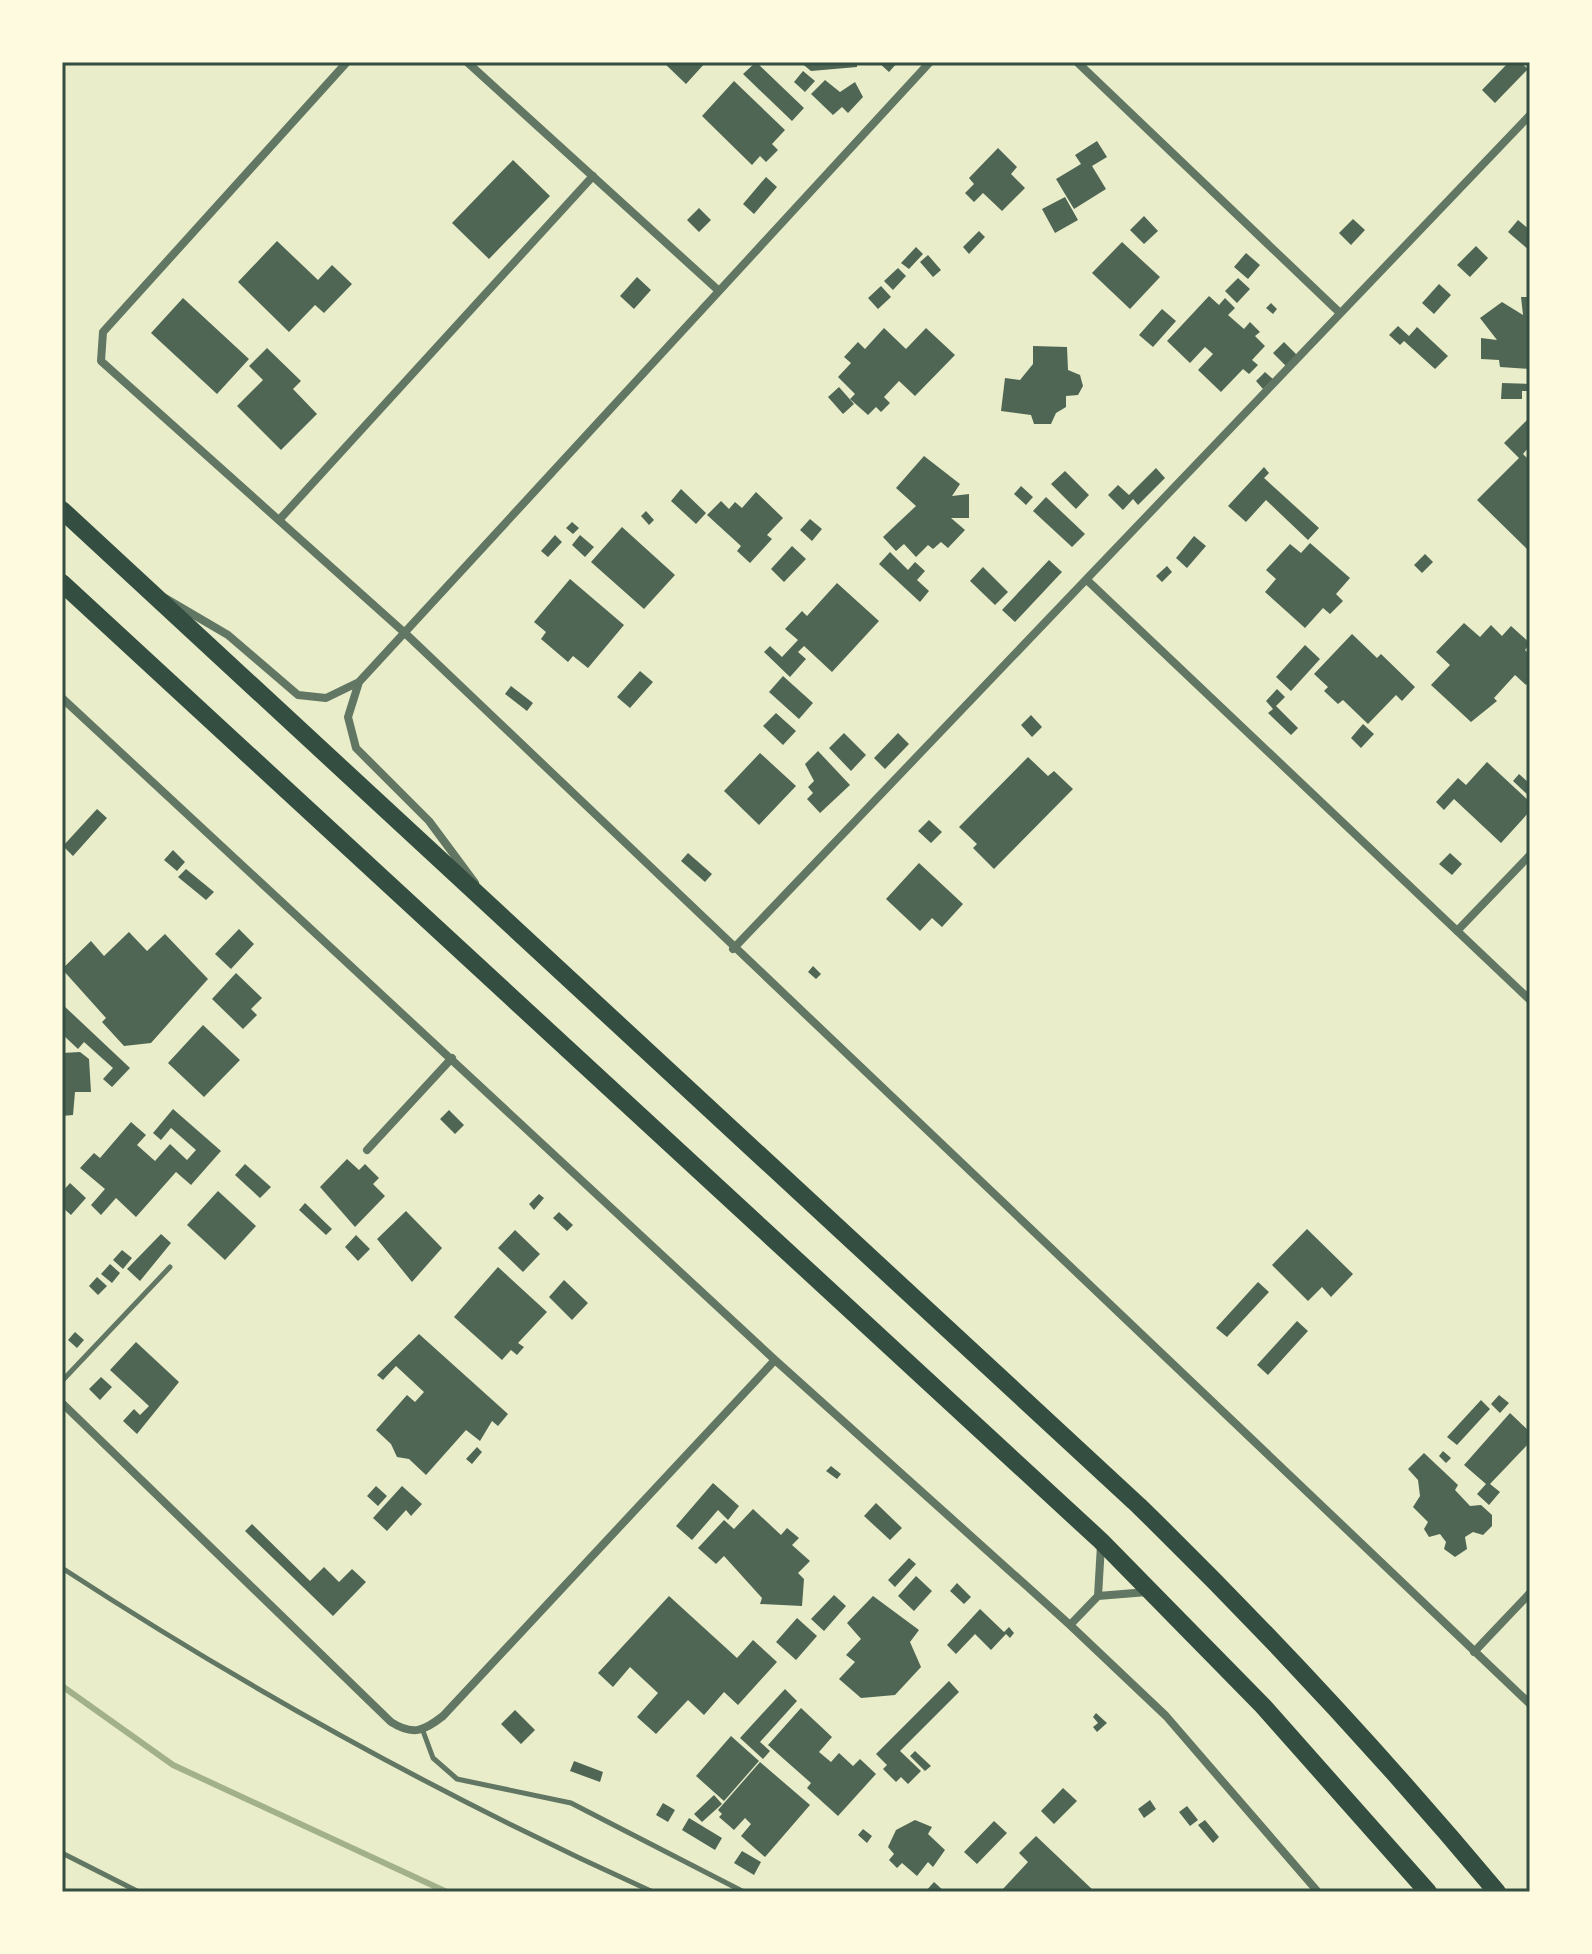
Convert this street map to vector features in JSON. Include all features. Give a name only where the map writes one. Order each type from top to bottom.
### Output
[{"type":"main road","points":[[62,510],[1032,1404],[1245,1609],[1440,1821],[1491,1885]]},
{"type":"main road","points":[[62,583],[1101,1541],[1263,1706],[1428,1892]]},
{"type":"street","points":[[347,62],[103,332],[101,361],[406,634],[733,949],[1530,1704]]},
{"type":"street","points":[[467,62],[719,291]]},
{"type":"street","points":[[153,593],[192,611],[228,635],[298,695],[326,698],[359,682],[928,66],[937,62]]},
{"type":"street","points":[[1069,62],[1086,73]]},
{"type":"street","points":[[1077,62],[1340,313]]},
{"type":"street","points":[[733,949],[1088,581],[1530,115]]},
{"type":"street","points":[[279,520],[593,176]]},
{"type":"street","points":[[1088,581],[1530,1000]]},
{"type":"street","points":[[359,682],[348,717],[356,748],[429,821],[486,901]]},
{"type":"street","points":[[62,698],[775,1360],[1070,1625],[1166,1716],[1318,1892]]},
{"type":"street","points":[[1457,931],[1530,855]]},
{"type":"street","points":[[367,1150],[452,1058]]},
{"type":"street","points":[[62,1403],[391,1722],[411,1732],[423,1731],[443,1716],[775,1360]]},
{"type":"street","points":[[1070,1625],[1098,1596],[1101,1541]]},
{"type":"street","points":[[1098,1596],[1152,1593]]},
{"type":"street","points":[[1474,1652],[1530,1593]]},
{"type":"street","points":[[1491,1885],[1511,1892]]},
{"type":"lane","points":[[62,1381],[170,1267]]},
{"type":"lane","points":[[62,1568],[254,1690],[527,1835],[653,1892]]},
{"type":"lane","points":[[423,1731],[433,1758],[457,1779],[571,1803],[744,1892]]},
{"type":"lane","points":[[62,1853],[139,1892]]},
{"type":"building","points":[[663,62],[706,62],[686,84]]},
{"type":"building","points":[[756,62],[804,108],[792,121],[743,74]]},
{"type":"building","points":[[800,62],[857,62],[857,67],[811,71]]},
{"type":"building","points":[[878,62],[898,62],[889,72]]},
{"type":"building","points":[[1509,62],[1520,62],[1528,69],[1495,103],[1482,90]]},
{"type":"building","points":[[803,71],[815,81],[805,92],[794,82]]},
{"type":"building","points":[[825,80],[840,92],[855,82],[863,97],[848,113],[842,107],[833,115],[811,94]]},
{"type":"building","points":[[734,81],[785,130],[772,144],[778,150],[766,162],[760,156],[752,165],[702,116]]},
{"type":"building","points":[[1097,141],[1107,157],[1092,166],[1106,189],[1074,209],[1056,179],[1081,164],[1075,155]]},
{"type":"building","points":[[998,148],[1017,167],[1011,174],[1025,188],[1002,211],[983,193],[974,202],[965,193],[974,184],[969,178]]},
{"type":"building","points":[[513,160],[550,196],[489,259],[452,223]]},
{"type":"building","points":[[766,177],[777,187],[754,214],[743,204]]},
{"type":"building","points":[[1065,197],[1078,220],[1055,233],[1042,209]]},
{"type":"building","points":[[699,208],[711,220],[699,232],[687,220]]},
{"type":"building","points":[[1144,216],[1158,231],[1144,244],[1130,230]]},
{"type":"building","points":[[1353,219],[1365,230],[1351,245],[1339,233]]},
{"type":"building","points":[[1518,220],[1530,230],[1530,251],[1508,232]]},
{"type":"building","points":[[979,231],[985,237],[969,254],[963,247]]},
{"type":"building","points":[[277,241],[318,280],[332,265],[352,284],[324,313],[315,305],[289,332],[238,282]]},
{"type":"building","points":[[1122,242],[1160,277],[1130,309],[1092,273]]},
{"type":"building","points":[[1476,246],[1488,258],[1470,277],[1457,265]]},
{"type":"building","points":[[916,247],[923,254],[909,269],[901,263]]},
{"type":"building","points":[[1246,253],[1260,265],[1248,279],[1234,267]]},
{"type":"building","points":[[928,255],[941,270],[933,277],[920,262]]},
{"type":"building","points":[[898,268],[906,276],[893,290],[884,281]]},
{"type":"building","points":[[637,277],[651,290],[634,309],[620,296]]},
{"type":"building","points":[[1238,278],[1250,289],[1237,303],[1225,291]]},
{"type":"building","points":[[1439,284],[1451,295],[1434,314],[1422,303]]},
{"type":"building","points":[[881,286],[891,297],[878,309],[868,298]]},
{"type":"building","points":[[1209,296],[1219,305],[1225,298],[1235,308],[1228,315],[1244,329],[1250,322],[1260,332],[1255,336],[1265,346],[1252,360],[1258,365],[1249,374],[1243,369],[1221,392],[1198,370],[1213,354],[1205,347],[1190,363],[1167,341]]},
{"type":"building","points":[[1521,297],[1530,297],[1530,369],[1500,367],[1499,360],[1481,359],[1481,338],[1497,340],[1480,318],[1502,302],[1523,315]]},
{"type":"building","points":[[183,298],[249,359],[217,394],[151,333]]},
{"type":"building","points":[[1271,303],[1277,309],[1273,314],[1266,308]]},
{"type":"building","points":[[1162,309],[1176,321],[1153,347],[1139,335]]},
{"type":"building","points":[[1398,326],[1409,336],[1417,327],[1448,356],[1435,369],[1404,341],[1400,345],[1389,335]]},
{"type":"building","points":[[884,328],[906,349],[926,328],[955,355],[915,396],[899,381],[884,397],[890,403],[881,412],[876,407],[868,415],[850,399],[855,394],[838,377],[851,363],[844,357],[858,342],[865,349]]},
{"type":"building","points":[[1284,342],[1297,355],[1286,366],[1273,353]]},
{"type":"building","points":[[1033,346],[1067,347],[1068,370],[1080,375],[1083,386],[1078,395],[1066,396],[1066,407],[1056,413],[1051,424],[1034,424],[1031,415],[1001,411],[1005,378],[1020,380],[1033,364]]},
{"type":"building","points":[[267,348],[301,381],[293,389],[317,414],[281,450],[237,406],[263,380],[249,366]]},
{"type":"building","points":[[1265,372],[1273,379],[1263,389],[1256,381]]},
{"type":"building","points":[[1502,383],[1530,384],[1530,391],[1522,391],[1522,399],[1501,399]]},
{"type":"building","points":[[839,387],[854,404],[843,414],[828,397]]},
{"type":"building","points":[[1530,417],[1530,446],[1523,454],[1530,461],[1530,552],[1477,500],[1519,458],[1504,443]]},
{"type":"building","points":[[924,456],[960,484],[952,496],[969,494],[969,518],[951,518],[965,530],[948,548],[941,542],[933,549],[928,545],[916,557],[904,544],[896,551],[883,537],[916,506],[896,488]]},
{"type":"building","points":[[1264,467],[1269,473],[1264,478],[1319,528],[1308,540],[1266,500],[1246,522],[1228,506]]},
{"type":"building","points":[[1156,468],[1165,478],[1138,505],[1133,499],[1123,510],[1108,495],[1118,485],[1129,495]]},
{"type":"building","points":[[1065,471],[1089,495],[1076,509],[1051,484]]},
{"type":"building","points":[[1021,486],[1033,497],[1026,505],[1014,494]]},
{"type":"building","points":[[681,489],[706,513],[696,524],[671,501]]},
{"type":"building","points":[[756,492],[783,518],[767,535],[772,539],[750,563],[737,551],[741,546],[707,515],[721,501],[729,509],[735,502],[742,508]]},
{"type":"building","points":[[1046,497],[1085,534],[1072,547],[1033,511]]},
{"type":"building","points":[[646,511],[654,520],[649,525],[641,516]]},
{"type":"building","points":[[810,519],[822,529],[812,541],[800,530]]},
{"type":"building","points":[[572,522],[579,528],[573,534],[566,528]]},
{"type":"building","points":[[622,527],[675,575],[644,609],[591,562]]},
{"type":"building","points":[[555,535],[562,542],[548,557],[541,551]]},
{"type":"building","points":[[580,535],[594,547],[585,557],[572,545]]},
{"type":"building","points":[[1194,536],[1206,546],[1187,568],[1176,558]]},
{"type":"building","points":[[1310,543],[1350,578],[1336,594],[1343,601],[1330,614],[1323,608],[1305,628],[1265,592],[1276,579],[1266,570],[1290,544],[1301,553]]},
{"type":"building","points":[[792,546],[806,559],[784,582],[771,569]]},
{"type":"building","points":[[890,552],[908,570],[915,562],[925,571],[917,580],[929,591],[920,602],[879,564]]},
{"type":"building","points":[[1425,554],[1433,562],[1422,573],[1414,565]]},
{"type":"building","points":[[1049,560],[1062,572],[1015,622],[1002,610]]},
{"type":"building","points":[[1167,566],[1172,572],[1162,582],[1156,576]]},
{"type":"building","points":[[983,567],[1008,592],[995,605],[970,581]]},
{"type":"building","points":[[570,579],[624,625],[588,668],[573,656],[568,662],[541,639],[546,632],[534,622]]},
{"type":"building","points":[[837,583],[879,621],[832,672],[804,646],[798,652],[806,659],[790,677],[764,652],[770,646],[782,657],[798,640],[785,629],[802,611],[807,616]]},
{"type":"building","points":[[1464,623],[1480,637],[1491,625],[1502,636],[1511,626],[1530,643],[1525,650],[1530,655],[1530,680],[1526,685],[1515,675],[1494,698],[1497,701],[1471,722],[1431,685],[1450,665],[1436,652]]},
{"type":"building","points":[[1352,634],[1377,658],[1381,654],[1415,687],[1402,701],[1396,695],[1368,724],[1343,700],[1338,704],[1324,691],[1328,687],[1314,674]]},
{"type":"building","points":[[1305,645],[1320,659],[1291,691],[1276,677]]},
{"type":"building","points":[[640,671],[653,682],[630,708],[617,697]]},
{"type":"building","points":[[783,676],[813,703],[799,719],[769,692]]},
{"type":"building","points":[[511,686],[533,703],[527,711],[505,694]]},
{"type":"building","points":[[1277,689],[1285,697],[1276,706],[1298,728],[1291,735],[1268,713],[1273,709],[1266,701]]},
{"type":"building","points":[[776,713],[796,731],[783,745],[763,726]]},
{"type":"building","points":[[1031,715],[1042,727],[1032,737],[1021,725]]},
{"type":"building","points":[[1363,724],[1374,734],[1361,748],[1351,738]]},
{"type":"building","points":[[844,733],[866,755],[851,771],[829,748]]},
{"type":"building","points":[[898,733],[909,744],[885,769],[874,758]]},
{"type":"building","points":[[818,751],[850,785],[820,813],[807,799],[813,793],[808,787],[814,781],[805,764]]},
{"type":"building","points":[[760,753],[796,786],[759,825],[724,791]]},
{"type":"building","points":[[1028,757],[1048,776],[1054,771],[1073,789],[994,869],[973,848],[977,844],[959,827]]},
{"type":"building","points":[[1487,762],[1530,802],[1530,811],[1501,843],[1454,799],[1444,810],[1436,802],[1458,778],[1466,785]]},
{"type":"building","points":[[1519,774],[1530,784],[1530,797],[1513,781]]},
{"type":"building","points":[[97,809],[107,818],[73,856],[63,846]]},
{"type":"building","points":[[929,820],[942,832],[931,843],[918,831]]},
{"type":"building","points":[[173,850],[185,862],[177,871],[164,860]]},
{"type":"building","points":[[688,853],[712,874],[705,882],[681,861]]},
{"type":"building","points":[[1450,853],[1462,864],[1452,875],[1439,864]]},
{"type":"building","points":[[919,863],[963,904],[942,927],[932,918],[920,931],[886,899]]},
{"type":"building","points":[[186,869],[214,892],[206,900],[178,877]]},
{"type":"building","points":[[239,929],[254,944],[231,969],[215,954]]},
{"type":"building","points":[[129,932],[147,951],[165,934],[208,979],[151,1043],[124,1046],[102,1022],[106,1018],[62,969],[91,941],[104,956]]},
{"type":"building","points":[[813,966],[821,974],[816,979],[808,972]]},
{"type":"building","points":[[236,973],[262,998],[251,1009],[257,1015],[243,1029],[212,999]]},
{"type":"building","points":[[62,1004],[130,1068],[112,1087],[103,1079],[113,1068],[84,1042],[78,1049],[62,1034]]},
{"type":"building","points":[[203,1025],[240,1060],[204,1097],[168,1063]]},
{"type":"building","points":[[80,1052],[89,1059],[91,1092],[75,1092],[73,1115],[62,1116],[62,1053]]},
{"type":"building","points":[[173,1109],[221,1151],[191,1185],[176,1172],[136,1217],[116,1198],[101,1215],[91,1205],[105,1189],[80,1168],[94,1153],[100,1158],[131,1122],[146,1135],[137,1145],[155,1161],[170,1144],[187,1160],[196,1150],[171,1128],[161,1140],[153,1133]]},
{"type":"building","points":[[449,1110],[464,1125],[455,1134],[440,1119]]},
{"type":"building","points":[[347,1159],[359,1170],[365,1164],[379,1178],[373,1184],[385,1196],[355,1227],[320,1187]]},
{"type":"building","points":[[245,1164],[271,1187],[260,1198],[235,1175]]},
{"type":"building","points":[[70,1183],[86,1198],[71,1215],[62,1207],[62,1192]]},
{"type":"building","points":[[218,1191],[256,1226],[225,1260],[187,1225]]},
{"type":"building","points":[[539,1194],[544,1198],[534,1210],[529,1204]]},
{"type":"building","points":[[305,1203],[332,1229],[326,1235],[299,1210]]},
{"type":"building","points":[[406,1211],[442,1248],[412,1282],[377,1239]]},
{"type":"building","points":[[559,1212],[573,1225],[567,1231],[553,1218]]},
{"type":"building","points":[[1307,1229],[1353,1274],[1331,1297],[1322,1287],[1308,1301],[1272,1265]]},
{"type":"building","points":[[515,1230],[540,1254],[523,1272],[498,1248]]},
{"type":"building","points":[[161,1234],[171,1243],[140,1281],[127,1269]]},
{"type":"building","points":[[356,1235],[370,1249],[358,1261],[345,1247]]},
{"type":"building","points":[[122,1250],[132,1258],[123,1269],[113,1260]]},
{"type":"building","points":[[110,1264],[120,1273],[112,1283],[101,1274]]},
{"type":"building","points":[[498,1267],[547,1312],[518,1343],[524,1347],[517,1355],[511,1350],[502,1360],[454,1317]]},
{"type":"building","points":[[97,1277],[107,1286],[98,1295],[89,1286]]},
{"type":"building","points":[[564,1280],[588,1303],[572,1320],[549,1297]]},
{"type":"building","points":[[1258,1282],[1269,1292],[1227,1337],[1216,1328]]},
{"type":"building","points":[[1297,1321],[1308,1331],[1268,1375],[1257,1365]]},
{"type":"building","points":[[75,1332],[84,1340],[77,1348],[68,1340]]},
{"type":"building","points":[[419,1334],[508,1414],[498,1426],[492,1421],[480,1441],[466,1430],[426,1475],[409,1459],[397,1457],[391,1444],[376,1430],[407,1395],[415,1402],[424,1392],[396,1366],[383,1380],[377,1375]]},
{"type":"building","points":[[136,1342],[179,1382],[137,1434],[123,1421],[134,1409],[140,1415],[149,1406],[110,1370]]},
{"type":"building","points":[[101,1377],[112,1387],[100,1400],[89,1389]]},
{"type":"building","points":[[1499,1395],[1509,1403],[1500,1413],[1491,1404]]},
{"type":"building","points":[[1481,1400],[1490,1409],[1457,1445],[1447,1437]]},
{"type":"building","points":[[1510,1413],[1530,1432],[1530,1442],[1490,1484],[1500,1492],[1489,1505],[1477,1494],[1486,1484],[1464,1465]]},
{"type":"building","points":[[477,1447],[482,1452],[472,1464],[466,1459]]},
{"type":"building","points":[[1443,1451],[1451,1458],[1446,1463],[1439,1456]]},
{"type":"building","points":[[1424,1453],[1458,1485],[1455,1490],[1470,1506],[1481,1505],[1492,1515],[1492,1526],[1483,1535],[1473,1532],[1465,1537],[1467,1549],[1455,1557],[1444,1549],[1446,1542],[1440,1534],[1429,1537],[1424,1529],[1428,1522],[1413,1507],[1420,1496],[1418,1480],[1408,1469]]},
{"type":"building","points":[[831,1466],[841,1474],[837,1479],[826,1471]]},
{"type":"building","points":[[713,1483],[739,1506],[728,1520],[718,1510],[692,1540],[676,1526]]},
{"type":"building","points":[[376,1486],[387,1496],[378,1506],[367,1496]]},
{"type":"building","points":[[402,1486],[422,1504],[411,1516],[406,1510],[387,1531],[373,1518]]},
{"type":"building","points":[[876,1503],[902,1528],[890,1540],[864,1516]]},
{"type":"building","points":[[753,1509],[781,1535],[787,1528],[799,1538],[792,1545],[810,1561],[798,1573],[804,1579],[802,1606],[760,1604],[762,1598],[724,1556],[716,1564],[698,1548],[724,1520],[734,1529]]},
{"type":"building","points":[[252,1524],[310,1581],[324,1567],[339,1582],[352,1569],[366,1582],[333,1616],[245,1531]]},
{"type":"building","points":[[909,1558],[916,1564],[895,1587],[888,1580]]},
{"type":"building","points":[[916,1576],[932,1591],[914,1611],[898,1596]]},
{"type":"building","points":[[957,1583],[971,1597],[964,1604],[950,1591]]},
{"type":"building","points":[[834,1595],[846,1606],[824,1631],[811,1619]]},
{"type":"building","points":[[669,1596],[737,1658],[753,1640],[777,1662],[738,1705],[724,1692],[704,1715],[688,1700],[656,1734],[637,1717],[658,1693],[630,1667],[613,1687],[598,1673]]},
{"type":"building","points":[[873,1596],[919,1630],[910,1642],[921,1667],[895,1695],[861,1698],[839,1679],[855,1662],[846,1655],[861,1639],[847,1623]]},
{"type":"building","points":[[980,1609],[1004,1632],[1009,1627],[1014,1633],[1010,1638],[1006,1634],[991,1650],[975,1634],[956,1654],[947,1645]]},
{"type":"building","points":[[797,1618],[817,1636],[796,1660],[776,1642]]},
{"type":"building","points":[[949,1681],[959,1692],[900,1751],[921,1771],[908,1784],[901,1777],[896,1782],[883,1769],[887,1765],[876,1754]]},
{"type":"building","points":[[785,1689],[797,1701],[760,1742],[770,1751],[763,1759],[740,1738]]},
{"type":"building","points":[[801,1708],[832,1737],[819,1752],[831,1762],[839,1753],[853,1766],[860,1759],[876,1774],[838,1816],[807,1788],[811,1783],[768,1745]]},
{"type":"building","points":[[515,1710],[535,1730],[521,1744],[501,1724]]},
{"type":"building","points":[[1096,1713],[1107,1723],[1097,1732],[1093,1727],[1098,1723],[1093,1717]]},
{"type":"building","points":[[731,1736],[759,1761],[724,1801],[696,1776]]},
{"type":"building","points":[[915,1751],[931,1766],[925,1771],[910,1756]]},
{"type":"building","points":[[574,1761],[603,1772],[600,1782],[570,1771]]},
{"type":"building","points":[[760,1762],[810,1805],[765,1857],[741,1836],[751,1824],[745,1818],[734,1830],[719,1817],[722,1814],[718,1810]]},
{"type":"building","points":[[1063,1788],[1077,1801],[1054,1824],[1041,1811]]},
{"type":"building","points":[[714,1795],[722,1804],[702,1822],[694,1814]]},
{"type":"building","points":[[1150,1800],[1156,1809],[1144,1818],[1138,1809]]},
{"type":"building","points":[[663,1803],[675,1810],[668,1822],[656,1815]]},
{"type":"building","points":[[1187,1806],[1198,1820],[1190,1826],[1179,1812]]},
{"type":"building","points":[[689,1818],[722,1838],[715,1850],[682,1830]]},
{"type":"building","points":[[915,1820],[932,1827],[928,1834],[945,1850],[933,1867],[928,1862],[917,1876],[902,1863],[897,1868],[889,1860],[894,1854],[888,1847],[896,1830]]},
{"type":"building","points":[[1205,1820],[1219,1837],[1213,1843],[1198,1825]]},
{"type":"building","points":[[994,1821],[1007,1833],[977,1864],[964,1852]]},
{"type":"building","points":[[863,1829],[872,1836],[867,1843],[858,1835]]},
{"type":"building","points":[[1036,1836],[1095,1892],[1002,1890],[1028,1862],[1019,1853]]},
{"type":"building","points":[[742,1851],[761,1862],[754,1875],[734,1863]]},
{"type":"building","points":[[934,1882],[945,1892],[925,1892]]},
{"type":"waterway","points":[[62,1686],[173,1765],[447,1892]]}]
